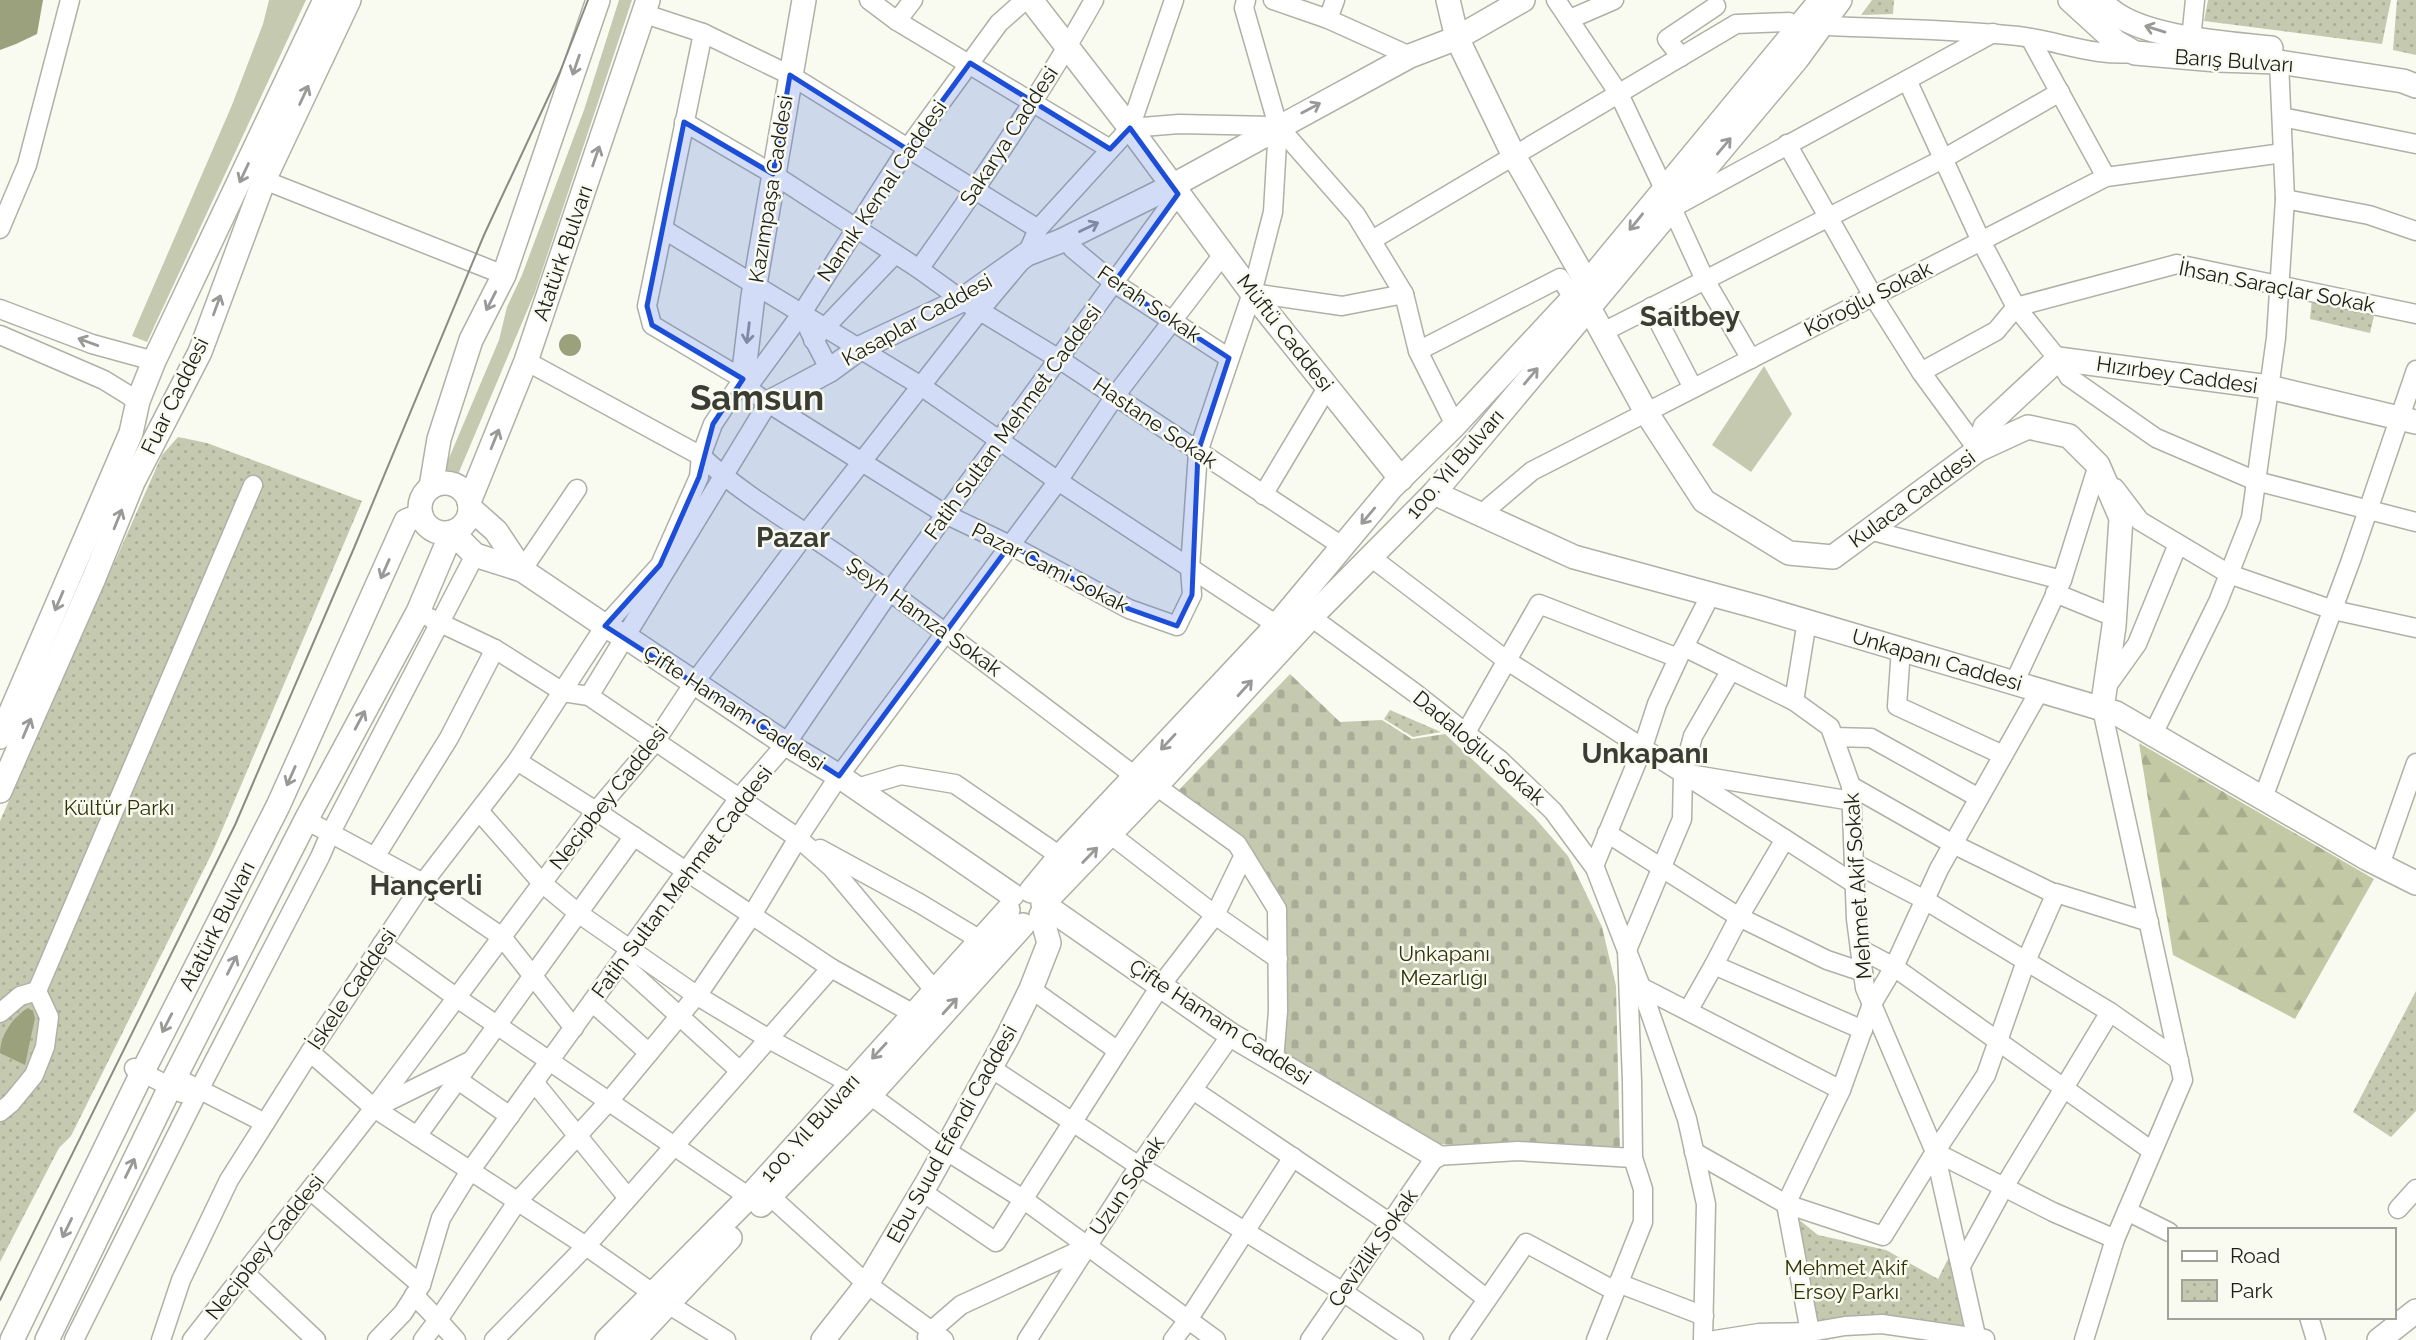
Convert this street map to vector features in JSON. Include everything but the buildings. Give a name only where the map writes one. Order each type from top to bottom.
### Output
[{"type":"main road","name":"Fuar Caddesi","points":[[0,737],[131,433],[138,401],[154,360],[325,0]]},
{"type":"main road","name":"Fuar Caddesi","points":[[2,792],[133,482],[200,352],[264,180],[349,0]]},
{"type":"main road","points":[[469,505],[465,523],[452,532],[436,532],[424,522],[421,515],[421,499],[431,487],[439,439],[471,340],[504,275],[598,0]]},
{"type":"main road","name":"Kazımpaşa Caddesi","points":[[745,383],[755,284],[804,0]]},
{"type":"main road","name":"Müftü Caddesi","points":[[1031,0],[1327,388],[1417,511]]},
{"type":"main road","name":"Kulaca Caddesi","points":[[1448,0],[1457,38],[1583,295],[1646,412],[1704,501],[1789,553],[1833,556],[1978,450],[2028,427],[2069,436],[2098,465],[2120,518],[2115,617],[2104,699]]},
{"type":"main road","name":"Kasaplar Caddesi","points":[[768,402],[830,370],[860,348],[971,305],[1027,254],[1175,190],[1278,126],[1410,56],[1457,38],[1523,0]]},
{"type":"main road","points":[[1789,55],[1789,22],[1806,0]]},
{"type":"main road","name":"100. Yıl Bulvarı","points":[[1789,55],[1821,0]]},
{"type":"main road","name":"100. Yıl Bulvarı","points":[[759,1197],[850,1083],[982,941],[1026,907],[1110,834],[1146,781],[1396,483],[1583,295],[1789,55],[1840,0]]},
{"type":"main road","points":[[1789,55],[1829,26],[1854,0]]},
{"type":"main road","name":"Barış Bulvarı","points":[[2070,0],[2116,42],[2135,53],[2279,62],[2403,81],[2416,86]]},
{"type":"main road","name":"Barış Bulvarı","points":[[2097,0],[2120,17],[2191,39],[2343,57],[2416,70]]},
{"type":"main road","name":"Atatürk Bulvarı","points":[[469,505],[526,361],[647,7]]},
{"type":"main road","name":"100. Yıl Bulvarı","points":[[607,1340],[661,1299],[759,1197],[870,1095],[1026,907],[1060,856],[1146,781],[1417,511],[1438,488],[1583,295]]},
{"type":"main road","points":[[166,339],[176,333],[186,335],[200,352]]},
{"type":"main road","points":[[1978,450],[1985,428],[2057,359]]},
{"type":"main road","name":"Hızırbey Caddesi","points":[[2057,359],[2269,387],[2408,420]]},
{"type":"main road","points":[[138,401],[153,413],[170,412]]},
{"type":"main road","name":"Unkapanı Caddesi","points":[[1416,461],[1438,488],[1480,515],[1574,557],[1807,621],[2040,690],[2104,699],[2116,713],[2263,799],[2416,883]]},
{"type":"main road","points":[[431,487],[440,484],[458,487],[469,505],[496,531],[522,570]]},
{"type":"main road","name":"Atatürk Bulvarı","points":[[12,1340],[138,1070],[278,806],[407,521],[421,515]]},
{"type":"main road","points":[[480,556],[496,531]]},
{"type":"main road","name":"Atatürk Bulvarı","points":[[47,1340],[182,1087],[306,820],[428,617],[452,532]]},
{"type":"main road","name":"Çifte Hamam Caddesi","points":[[452,532],[480,556],[522,570],[848,782],[1026,907],[1161,985],[1231,1035],[1437,1156]]},
{"type":"main road","name":"Ebu Suud Efendi Caddesi","points":[[823,1340],[867,1284],[945,1150],[1031,989],[1049,943],[1026,907]]},
{"type":"main road","name":"100. Yıl Bulvarı","points":[[634,1340],[661,1299]]},
{"type":"main road","points":[[2379,1340],[2416,1311]]},
{"type":"main road","points":[[2405,1340],[2416,1331]]},
{"type":"street","points":[[0,229],[27,165],[70,0]]},
{"type":"street","points":[[869,0],[897,21],[1110,149]]},
{"type":"street","points":[[897,21],[913,0]]},
{"type":"street","name":"Namık Kemal Caddesi","points":[[701,456],[713,425],[802,313],[907,149],[999,23],[1025,0]]},
{"type":"street","name":"Sakarya Caddesi","points":[[919,269],[1033,101],[1094,0]]},
{"type":"street","points":[[1027,254],[1038,229],[1130,128],[1174,0]]},
{"type":"street","points":[[1190,568],[1198,452],[1252,293],[1273,212],[1278,126],[1244,8],[1246,0]]},
{"type":"street","points":[[1273,0],[1328,19],[1410,56]]},
{"type":"street","points":[[1328,19],[1335,0]]},
{"type":"street","points":[[1556,0],[1619,94],[1704,280],[1751,359]]},
{"type":"street","points":[[1570,19],[1614,0]]},
{"type":"street","points":[[2191,39],[2195,0]]},
{"type":"street","points":[[1681,57],[1667,39],[1713,3],[1736,24]]},
{"type":"street","points":[[647,7],[790,75],[1038,229]]},
{"type":"street","points":[[1372,240],[1736,24],[1789,22]]},
{"type":"street","points":[[1829,26],[1993,33],[2030,37],[2111,55],[2135,53]]},
{"type":"street","name":"Pazar Cami Sokak","points":[[703,33],[647,306],[652,325],[745,383],[768,402],[861,463],[945,514],[1010,545],[1129,609],[1177,626],[1192,595],[1190,568]]},
{"type":"street","points":[[1668,198],[1787,144],[1993,33]]},
{"type":"street","points":[[2030,37],[2106,177]]},
{"type":"street","points":[[2153,734],[2218,602],[2250,518],[2276,338],[2284,199],[2279,62]]},
{"type":"street","points":[[1907,80],[1981,241],[2016,307],[2069,377],[2155,438],[2256,481],[2416,522]]},
{"type":"street","points":[[1603,332],[1943,159],[2060,92]]},
{"type":"street","points":[[2282,117],[2416,144]]},
{"type":"street","name":"Hastane Sokak","points":[[684,122],[773,174],[1342,546]]},
{"type":"street","points":[[1130,128],[1180,124],[1278,126],[1356,215],[1404,294],[1418,351],[1455,425]]},
{"type":"street","points":[[1787,144],[1873,296],[1921,372],[1978,450]]},
{"type":"street","name":"Köroğlu Sokak","points":[[1480,515],[1532,471],[2106,177],[2283,153]]},
{"type":"street","points":[[264,180],[504,275]]},
{"type":"street","name":"Fatih Sultan Mehmet Caddesi","points":[[377,1340],[403,1313],[418,1290],[441,1218],[470,1171],[740,798],[786,744],[890,591],[1114,283],[1175,190]]},
{"type":"street","points":[[2284,199],[2369,215],[2416,231]]},
{"type":"street","points":[[663,229],[921,386],[1058,481],[1278,625]]},
{"type":"street","name":"Ferah Sokak","points":[[1072,248],[1114,283],[1228,358]]},
{"type":"street","points":[[423,1340],[517,1202],[610,1100],[696,995],[752,915],[798,838],[848,782],[947,632],[1058,481],[1115,396],[1224,253]]},
{"type":"street","points":[[813,340],[895,254]]},
{"type":"street","name":"İhsan Saraçlar Sokak","points":[[2016,307],[2178,264],[2416,314]]},
{"type":"street","points":[[1418,351],[1560,278],[1583,295]]},
{"type":"street","points":[[1252,293],[1342,306],[1404,294]]},
{"type":"street","name":"Necipbey Caddesi","points":[[201,1336],[244,1273],[374,1108],[596,811],[655,742],[694,683],[921,386],[971,305]]},
{"type":"street","points":[[1651,307],[1693,388]]},
{"type":"street","points":[[1921,372],[1996,331],[2016,307]]},
{"type":"street","points":[[138,401],[104,380],[1,335],[7,312],[118,352],[154,360]]},
{"type":"street","points":[[802,313],[830,370]]},
{"type":"street","name":"Şeyh Hamza Sokak","points":[[526,361],[701,456],[723,477],[890,591],[1146,781],[1237,844],[1277,909],[1278,1011],[1274,1060]]},
{"type":"street","points":[[2263,799],[2369,509],[2408,420],[2416,370]]},
{"type":"street","points":[[1263,495],[1327,388]]},
{"type":"street","points":[[589,696],[768,402]]},
{"type":"street","name":"İskele Caddesi","points":[[161,1340],[186,1268],[229,1180],[310,1052],[423,883],[517,761],[605,626],[660,565],[699,477],[701,456]]},
{"type":"street","points":[[2098,465],[2140,521],[2229,574],[2333,610],[2416,628]]},
{"type":"street","points":[[2014,683],[2058,587],[2098,465]]},
{"type":"street","points":[[0,1112],[34,1075],[45,1047],[48,1017],[37,991],[253,485]]},
{"type":"street","points":[[522,570],[577,489]]},
{"type":"street","points":[[1869,530],[2058,587],[2115,617]]},
{"type":"street","points":[[2084,1340],[2115,1239],[2183,1080],[2104,699],[2137,644],[2178,544]]},
{"type":"street","points":[[74,1340],[182,1087],[320,857],[428,617],[480,556]]},
{"type":"street","points":[[1372,558],[1506,660],[1855,884]]},
{"type":"street","points":[[1594,866],[1643,747],[1657,704],[1711,594]]},
{"type":"street","name":"Mehmet Akif Sokak","points":[[1506,660],[1539,604],[1731,670],[1794,701],[1830,727],[1852,794],[1855,884],[1865,988],[1935,1152],[1981,1339]]},
{"type":"street","points":[[428,617],[495,649],[563,692],[589,696],[798,838],[832,868],[935,991]]},
{"type":"street","name":"Dadaloğlu Sokak","points":[[1311,617],[1415,693],[1500,760],[1553,811],[1594,866],[1641,987],[1687,1119],[1706,1204],[1703,1340]]},
{"type":"street","points":[[1794,701],[1807,621]]},
{"type":"street","points":[[375,857],[449,738],[495,649]]},
{"type":"street","points":[[1901,649],[1897,706],[2003,755]]},
{"type":"street","points":[[1465,734],[1506,660]]},
{"type":"street","points":[[1596,1340],[1643,1222],[1643,1189],[1633,1157],[1627,950],[1682,819],[1682,773],[1693,736],[1731,670]]},
{"type":"street","points":[[1810,1332],[1786,1204],[1841,1090],[1872,1004],[1894,967],[1954,844],[2040,690]]},
{"type":"street","points":[[1834,737],[1871,738],[1979,798]]},
{"type":"street","points":[[517,761],[831,968],[914,1014]]},
{"type":"street","points":[[2381,865],[2416,763]]},
{"type":"street","points":[[1682,773],[1852,794],[2055,894],[2149,922]]},
{"type":"street","points":[[848,782],[901,775],[955,784],[1060,856]]},
{"type":"street","points":[[480,811],[542,883],[626,956],[678,1017],[740,1071]]},
{"type":"street","points":[[306,820],[423,883],[502,937],[574,1028]]},
{"type":"street","points":[[1606,833],[1739,917],[1827,960],[1863,972]]},
{"type":"street","points":[[1110,834],[1215,915],[1278,959]]},
{"type":"street","points":[[417,1136],[634,836]]},
{"type":"street","points":[[798,838],[868,874],[982,941]]},
{"type":"street","points":[[1688,1012],[1785,839]]},
{"type":"street","points":[[921,1191],[996,1242],[1161,985],[1215,915],[1244,855]]},
{"type":"street","points":[[1854,863],[1925,900],[2026,961],[2110,1012],[2179,1060]]},
{"type":"street","points":[[1694,1152],[1786,1204],[1883,1236],[1986,1075],[2026,961],[2055,894]]},
{"type":"street","points":[[382,944],[674,1146],[759,1197],[934,1337],[961,1305],[1087,1247]]},
{"type":"street","points":[[1860,949],[1894,967],[2152,1152]]},
{"type":"street","points":[[626,956],[850,1083]]},
{"type":"street","points":[[1714,965],[1863,1030]]},
{"type":"street","points":[[494,1340],[586,1246],[831,968]]},
{"type":"street","points":[[1641,987],[1841,1090]]},
{"type":"street","points":[[1031,989],[1118,1051]]},
{"type":"street","points":[[0,1013],[20,996],[37,991]]},
{"type":"street","points":[[592,1002],[649,1053]]},
{"type":"street","points":[[1961,1266],[2004,1187],[2110,1012]]},
{"type":"street","name":"Uzun Sokak","points":[[1027,1340],[1139,1166],[1231,1035]]},
{"type":"street","points":[[310,1052],[374,1108],[726,1340]]},
{"type":"street","points":[[374,1108],[473,1059]]},
{"type":"street","points":[[990,1068],[1139,1166],[1343,1292],[1415,1340]]},
{"type":"street","points":[[138,1070],[265,1123]]},
{"type":"street","points":[[458,1080],[510,1116]]},
{"type":"street","points":[[534,1082],[628,1198]]},
{"type":"street","points":[[1193,1090],[1390,1223],[1488,1299]]},
{"type":"street","points":[[870,1095],[945,1150],[1023,1199],[1216,1340]]},
{"type":"street","points":[[1437,1156],[1518,1151],[1633,1157]]},
{"type":"street","points":[[1935,1152],[2053,1212],[2115,1239]]},
{"type":"street","name":"Cevizlik Sokak","points":[[1310,1340],[1437,1156]]},
{"type":"street","points":[[1173,1340],[1293,1157]]},
{"type":"street","points":[[2399,1209],[2416,1189]]},
{"type":"street","points":[[310,1190],[418,1290],[438,1321],[456,1340]]},
{"type":"street","points":[[2127,1211],[2168,1232]]},
{"type":"street","points":[[1459,1340],[1525,1243],[1616,1287],[1704,1316]]},
{"type":"street","points":[[244,1273],[316,1340]]},
{"type":"street","points":[[2310,1319],[2316,1340]]},
{"type":"street","points":[[1715,1340],[1882,1324],[1981,1339]]},
{"type":"highlighted area","points":[[970,63],[1110,149],[1130,128],[1178,194],[1114,283],[1229,358],[1198,452],[1192,595],[1177,626],[1129,609],[1010,545],[839,776],[605,626],[660,565],[699,477],[713,424],[743,379],[652,325],[647,306],[684,122],[773,174],[790,75],[907,149]]},
{"type":"green space","points":[[269,0],[306,0],[147,342],[132,336],[232,105],[263,24]]},
{"type":"green space","points":[[619,0],[632,0],[535,292],[451,491],[438,484],[499,340],[507,307],[522,275],[584,110]]},
{"type":"green space","points":[[1872,0],[1894,0],[1893,14],[1861,15]]},
{"type":"green space","points":[[2208,0],[2391,0],[2382,44],[2204,21]]},
{"type":"green space","points":[[2397,0],[2416,0],[2416,55],[2393,50]]},
{"type":"green space","points":[[2312,299],[2375,312],[2370,333],[2310,319]]},
{"type":"green space","points":[[1764,366],[1792,414],[1751,472],[1712,445]]},
{"type":"green space","name":"Kültür Parkı","points":[[178,437],[207,443],[362,501],[213,851],[71,1136],[59,1148],[0,1262],[0,821],[162,455]]},
{"type":"green space","name":"Unkapanı Mezarlığı","points":[[1290,674],[1340,722],[1382,720],[1412,739],[1445,734],[1534,817],[1568,856],[1602,927],[1616,986],[1620,1152],[1436,1144],[1278,1058],[1282,906],[1241,840],[1176,793]]},
{"type":"green space","points":[[1390,710],[1441,732],[1413,737],[1384,719]]},
{"type":"green space","points":[[2139,743],[2374,879],[2295,1019],[2173,955]]},
{"type":"green space","points":[[2416,991],[2416,1111],[2391,1137],[2353,1112]]},
{"type":"green space","name":"Mehmet Akif Ersoy Parkı","points":[[1797,1218],[1818,1235],[1886,1250],[1938,1279],[1951,1253],[1972,1332],[1885,1315],[1857,1316],[1814,1324]]},
{"type":"shaded area","points":[[0,0],[43,0],[37,34],[0,50]]},
{"type":"shaded area","points":[[566,334],[574,334],[581,341],[581,349],[574,356],[566,356],[559,349],[559,341]]},
{"type":"shaded area","points":[[28,1008],[33,1011],[35,1018],[25,1065],[0,1053],[8,1027]]},
{"type":"tram line","points":[[0,1300],[235,825],[484,235],[560,72],[588,0]]},
{"type":"district","name":"Saitbey","points":[[1690,316]]},
{"type":"district","name":"Samsun","points":[[757,398]]},
{"type":"district","name":"Pazar","points":[[793,537]]},
{"type":"district","name":"Unkapanı","points":[[1645,753]]},
{"type":"district","name":"Hançerli","points":[[426,885]]}]
